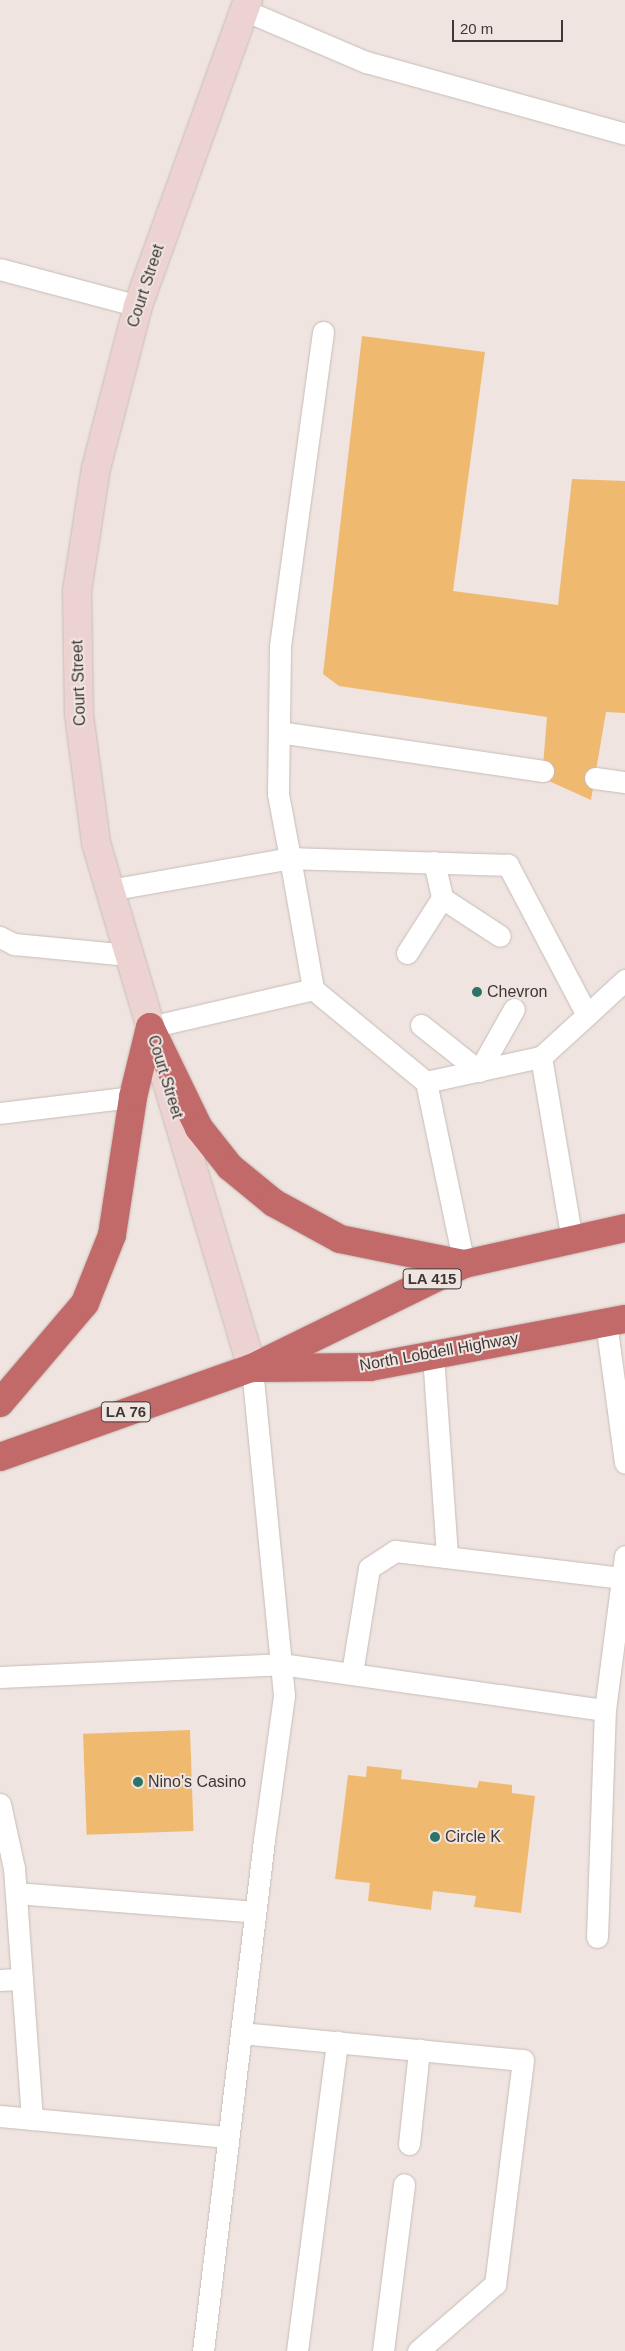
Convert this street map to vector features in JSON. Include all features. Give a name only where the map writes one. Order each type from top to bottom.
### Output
[{"type":"highway","points":[[0,1403],[84,1303],[112,1234],[134,1097],[150,1027]]},
{"type":"highway","points":[[150,1027],[199,1128],[230,1167],[274,1203],[340,1239],[464,1264]]},
{"type":"highway","name":"North Lobdell Highway","points":[[0,1457],[252,1368],[464,1264],[625,1228]]},
{"type":"highway","name":"North Lobdell Highway","points":[[252,1368],[370,1367],[615,1320]]},
{"type":"main road","name":"Court Street","points":[[246,5],[138,306],[96,468],[77,591],[79,715],[96,843],[252,1368]]},
{"type":"lane","points":[[246,5],[366,62],[625,134]]},
{"type":"lane","points":[[0,269],[138,306]]},
{"type":"lane","points":[[323,332],[280,646],[278,794],[313,989],[426,1082],[464,1264]]},
{"type":"lane","points":[[279,732],[542,771]]},
{"type":"lane","points":[[595,778],[625,782]]},
{"type":"lane","points":[[109,890],[290,858],[508,865],[587,1015]]},
{"type":"lane","points":[[434,862],[442,898],[500,936]]},
{"type":"lane","points":[[407,953],[442,898]]},
{"type":"lane","points":[[0,937],[14,944],[128,955]]},
{"type":"lane","points":[[426,1082],[541,1057],[625,980]]},
{"type":"lane","points":[[150,1027],[313,989]]},
{"type":"lane","points":[[479,1071],[514,1009]]},
{"type":"lane","points":[[421,1025],[479,1071]]},
{"type":"lane","points":[[541,1057],[572,1240]]},
{"type":"lane","points":[[0,1113],[134,1097]]},
{"type":"lane","points":[[615,1320],[625,1463]]},
{"type":"lane","points":[[433,1355],[447,1557]]},
{"type":"lane","points":[[203,2351],[284,1695],[252,1368]]},
{"type":"lane","points":[[352,1673],[369,1568],[395,1551],[622,1578]]},
{"type":"lane","points":[[597,1937],[605,1710],[625,1556]]},
{"type":"lane","points":[[0,1677],[281,1664],[605,1710]]},
{"type":"lane","points":[[0,1804],[14,1868],[32,2119]]},
{"type":"lane","points":[[16,1893],[256,1912]]},
{"type":"lane","points":[[0,1980],[22,1979]]},
{"type":"lane","points":[[241,2033],[523,2060],[495,2284],[418,2351]]},
{"type":"lane","points":[[297,2351],[337,2042]]},
{"type":"lane","points":[[409,2144],[419,2050]]},
{"type":"lane","points":[[0,2116],[228,2137]]},
{"type":"lane","points":[[383,2351],[404,2184]]},
{"type":"building","points":[[362,336],[485,352],[453,591],[558,605],[572,479],[625,481],[625,713],[606,712],[591,800],[542,778],[547,717],[339,686],[323,674]]},
{"type":"building","name":"Nino's Casino","points":[[190,1730],[194,1831],[87,1835],[83,1734]]},
{"type":"building","name":"Circle K","points":[[367,1766],[402,1770],[401,1779],[477,1788],[479,1781],[512,1785],[512,1793],[535,1796],[521,1913],[474,1907],[476,1896],[433,1891],[431,1910],[368,1901],[370,1883],[335,1879],[348,1775],[366,1777]]},
{"type":"place","name":"Chevron","points":[[477,992]]},
{"type":"place","name":"Nino's Casino","points":[[138,1782]]},
{"type":"place","name":"Circle K","points":[[435,1837]]}]
